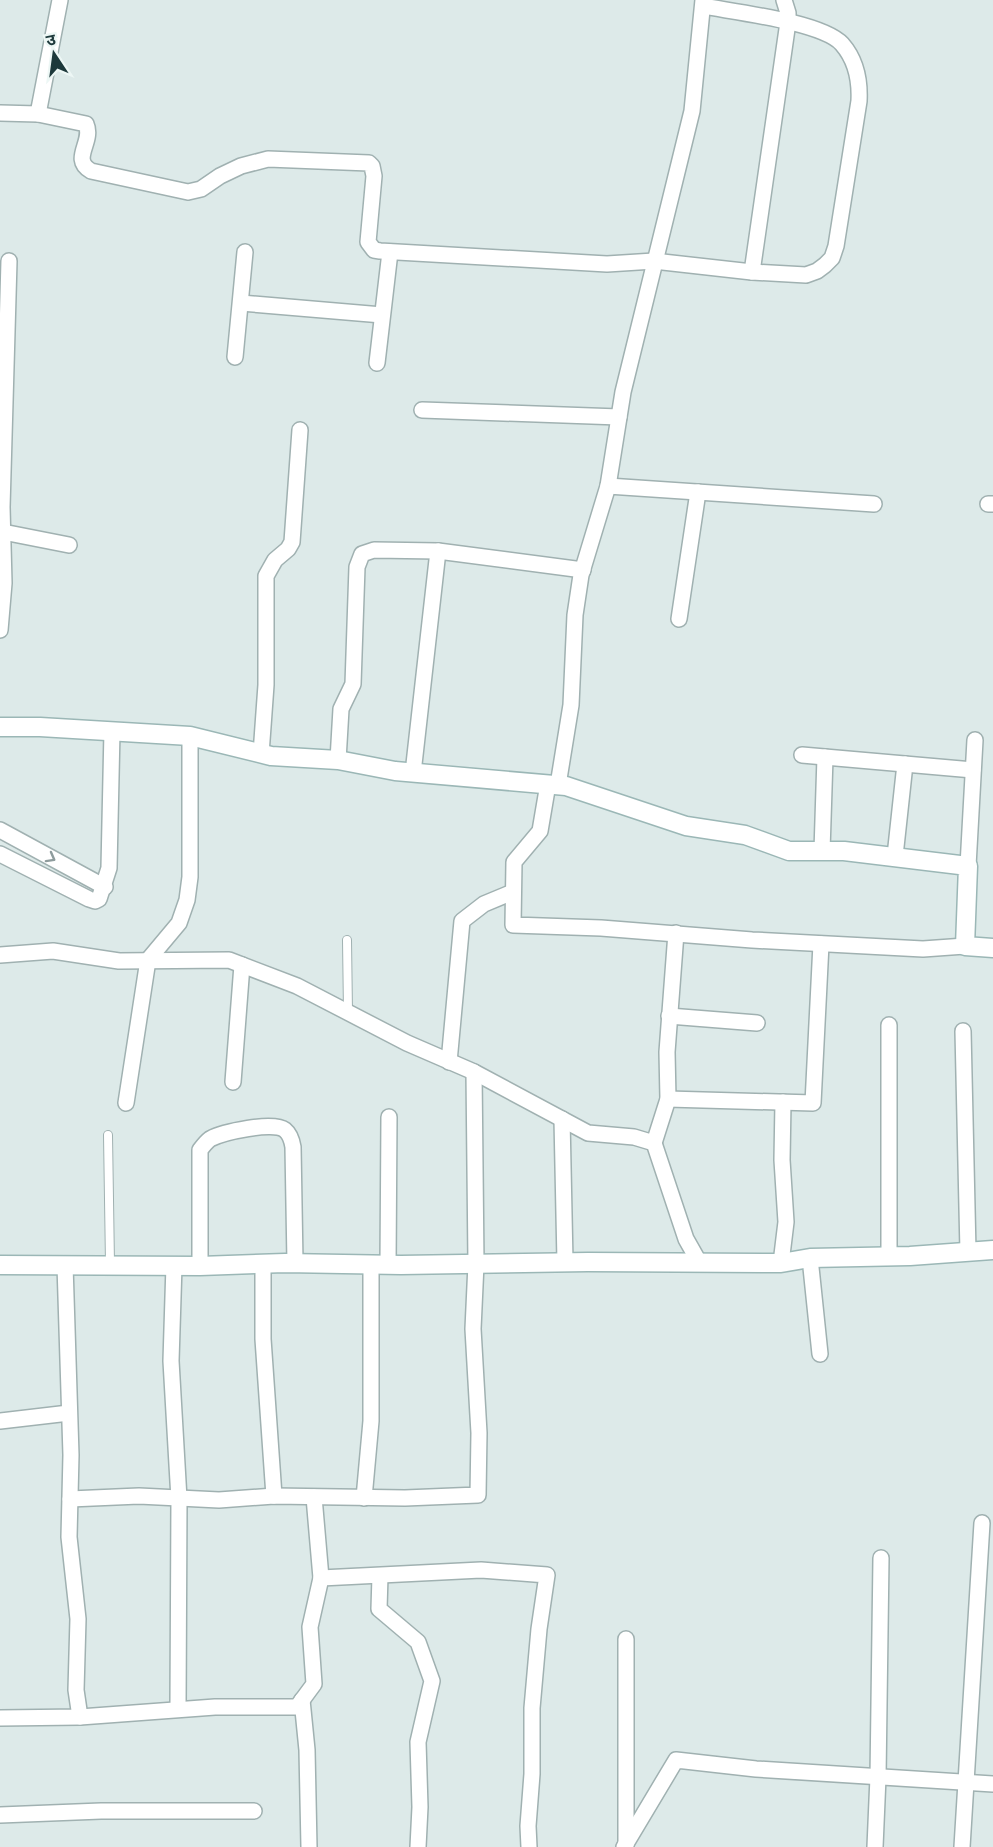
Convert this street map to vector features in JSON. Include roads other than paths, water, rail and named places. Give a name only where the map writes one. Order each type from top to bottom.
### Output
[{"type":"street","points":[[38,114],[60,0]]},
{"type":"street","points":[[752,272],[788,22],[784,0]]},
{"type":"street","points":[[0,112],[38,114],[81,121],[86,124],[89,133],[82,160],[83,165],[91,171],[179,192],[195,192],[229,171],[254,161],[268,159],[369,163],[374,176],[368,242],[374,250],[607,264],[654,261],[752,272],[806,275],[817,271],[832,258],[836,246],[859,101],[860,86],[857,74],[841,42],[824,32],[703,3],[692,111],[654,261],[619,417],[608,486],[583,570],[575,615],[571,705],[540,831],[514,862],[513,925],[601,928],[923,949],[965,946],[993,948]]},
{"type":"street","points":[[236,357],[245,252]]},
{"type":"street","points":[[377,363],[390,252]]},
{"type":"street","points":[[0,630],[4,583],[2,507],[9,261]]},
{"type":"street","points":[[241,303],[382,315]]},
{"type":"street","points":[[422,410],[619,417]]},
{"type":"street","points":[[261,754],[266,685],[266,576],[275,560],[288,549],[292,542],[300,430]]},
{"type":"street","points":[[608,486],[874,504]]},
{"type":"street","points":[[679,619],[698,492]]},
{"type":"street","points":[[3,532],[69,545]]},
{"type":"street","points":[[338,760],[341,709],[353,684],[358,560],[362,554],[374,550],[438,551],[583,570]]},
{"type":"street","points":[[413,773],[438,551]]},
{"type":"street","points":[[0,727],[190,736],[271,756],[338,760],[413,773],[553,784],[566,786],[686,826],[745,835],[789,851],[844,851],[968,866]]},
{"type":"street","points":[[0,854],[89,899],[95,901],[99,899],[105,887],[109,868],[112,731]]},
{"type":"street","points":[[126,1103],[148,960],[179,923],[187,900],[190,877],[190,736]]},
{"type":"street","points":[[965,946],[975,740]]},
{"type":"street","points":[[802,755],[973,770]]},
{"type":"street","points":[[822,851],[825,757]]},
{"type":"street","points":[[895,856],[905,764]]},
{"type":"street","points":[[0,830],[105,887]]},
{"type":"street","points":[[449,1062],[462,921],[484,904],[513,892]]},
{"type":"street","points":[[676,933],[667,1052],[668,1099],[654,1143],[686,1239],[699,1262]]},
{"type":"street","points":[[668,1099],[813,1103],[821,944]]},
{"type":"street","points":[[0,955],[53,951],[119,961],[229,960],[297,986],[348,1013],[474,1072],[588,1133],[633,1137],[654,1143]]},
{"type":"street","points":[[232,1082],[242,965]]},
{"type":"street","points":[[669,1016],[757,1023]]},
{"type":"street","points":[[889,1025],[889,1256]]},
{"type":"street","points":[[963,1031],[968,1252]]},
{"type":"street","points":[[70,1499],[139,1496],[219,1500],[273,1496],[364,1498],[478,1495],[478,1433],[473,1329],[476,1264],[474,1072]]},
{"type":"street","points":[[781,1263],[786,1222],[782,1160],[783,1102]]},
{"type":"street","points":[[364,1498],[371,1421],[389,1117]]},
{"type":"street","points":[[562,1119],[565,1262]]},
{"type":"street","points":[[200,1266],[200,1150],[210,1139],[265,1126],[278,1127],[285,1130],[291,1137],[295,1263]]},
{"type":"street","points":[[0,1265],[781,1263],[810,1258],[993,1250]]},
{"type":"street","points":[[810,1258],[820,1354]]},
{"type":"street","points":[[263,1264],[263,1339],[273,1496]]},
{"type":"street","points":[[65,1265],[69,1413],[69,1537],[78,1619],[76,1690],[80,1717]]},
{"type":"street","points":[[174,1265],[171,1361],[179,1498],[178,1709]]},
{"type":"street","points":[[0,1421],[69,1413]]},
{"type":"street","points":[[0,1718],[80,1717],[214,1707],[297,1707],[314,1684],[310,1627],[321,1578],[314,1497]]},
{"type":"street","points":[[962,1847],[982,1523]]},
{"type":"street","points":[[874,1847],[879,1777],[881,1558]]},
{"type":"street","points":[[321,1578],[481,1570],[547,1575],[539,1629],[532,1708],[529,1847]]},
{"type":"street","points":[[380,1576],[378,1609],[418,1642],[432,1681],[418,1742],[418,1847]]},
{"type":"street","points":[[625,1846],[626,1639]]},
{"type":"street","points":[[302,1700],[307,1750],[309,1847]]},
{"type":"street","points":[[625,1846],[676,1760],[756,1769],[993,1784]]},
{"type":"street","points":[[0,1815],[254,1811]]},
{"type":"lane","points":[[347,940],[348,1013]]},
{"type":"lane","points":[[108,1135],[110,1264]]}]
